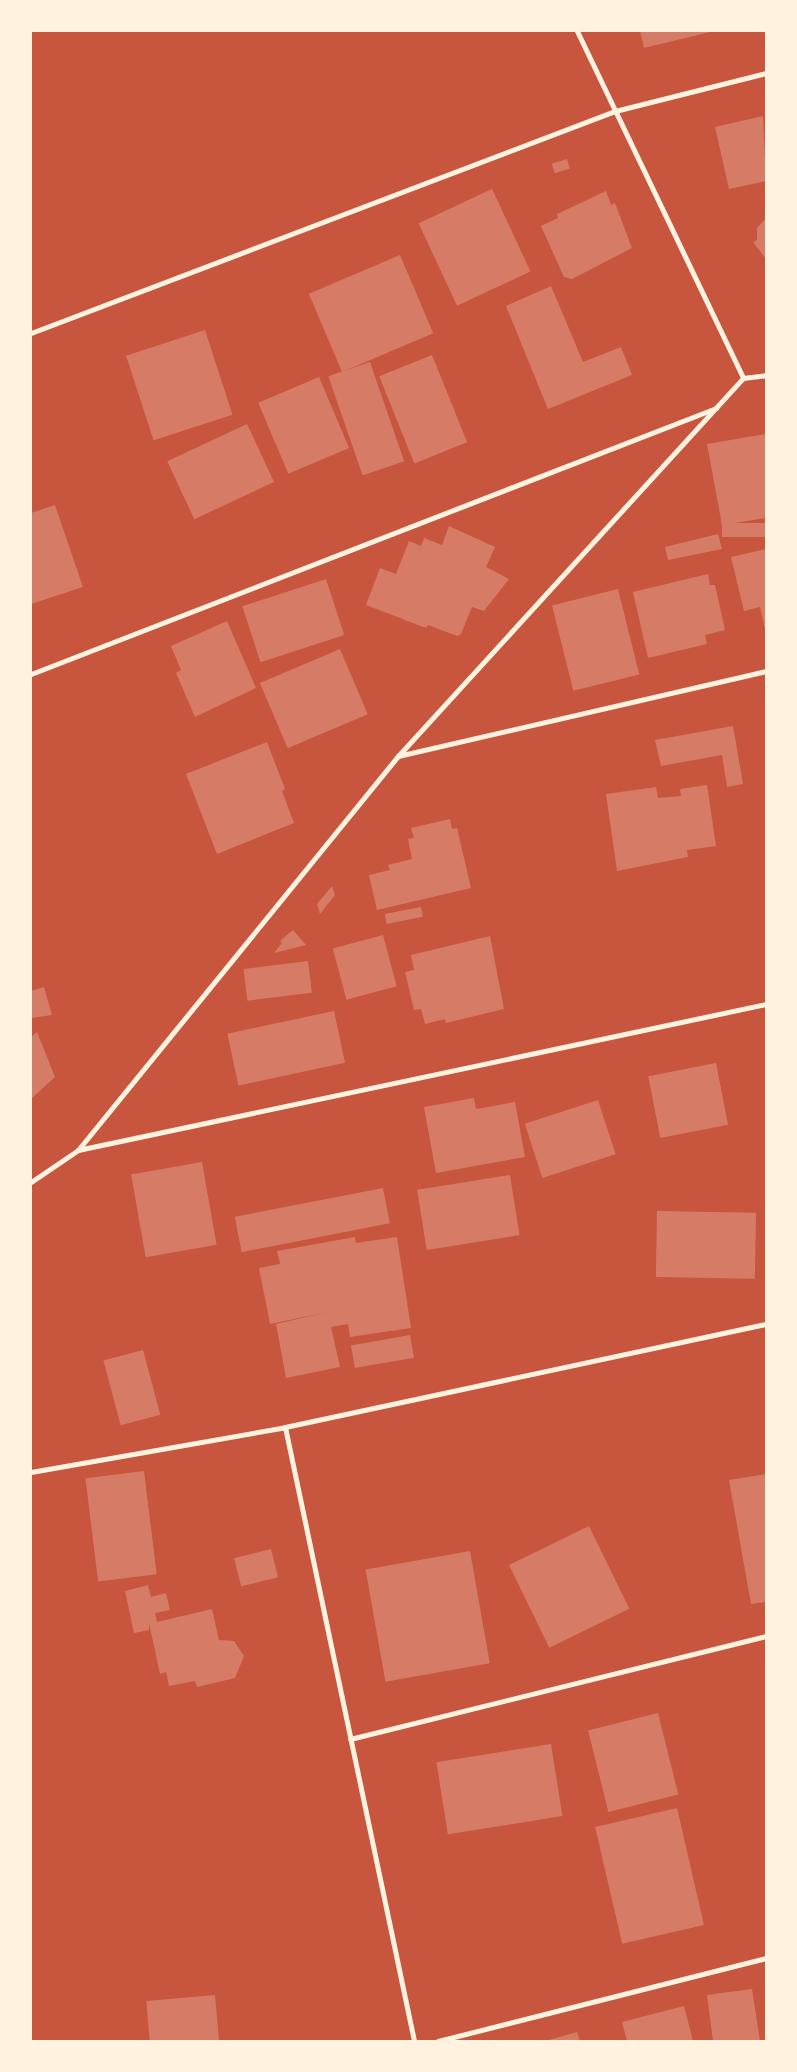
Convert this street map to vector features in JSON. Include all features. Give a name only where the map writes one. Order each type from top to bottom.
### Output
[{"type":"street","points":[[578,31],[744,378]]},
{"type":"street","points":[[31,333],[616,112],[766,73]]},
{"type":"street","points":[[31,1182],[78,1150],[398,756],[744,378],[766,375]]},
{"type":"street","points":[[31,674],[718,407]]},
{"type":"street","points":[[398,756],[766,671]]},
{"type":"street","points":[[78,1150],[766,1004]]},
{"type":"street","points":[[31,1472],[285,1426],[766,1324]]},
{"type":"street","points":[[285,1426],[414,2041]]},
{"type":"street","points":[[350,1739],[766,1636]]},
{"type":"street","points":[[438,2041],[766,1958]]},
{"type":"building","points":[[640,31],[710,31],[710,32],[644,48]]},
{"type":"building","points":[[763,116],[766,181],[729,189],[715,127]]},
{"type":"building","points":[[567,159],[570,169],[555,173],[552,164]]},
{"type":"building","points":[[492,189],[530,271],[457,306],[419,223]]},
{"type":"building","points":[[606,191],[611,205],[615,203],[632,248],[572,279],[564,277],[541,226],[558,218],[557,214]]},
{"type":"building","points":[[766,218],[766,259],[753,242],[757,240],[757,228]]},
{"type":"building","points":[[400,255],[433,333],[342,372],[309,294]]},
{"type":"building","points":[[551,286],[583,362],[621,347],[632,375],[548,409],[506,306]]},
{"type":"building","points":[[205,330],[233,415],[154,440],[126,356]]},
{"type":"building","points":[[432,355],[467,442],[414,464],[379,376]]},
{"type":"building","points":[[370,362],[404,461],[363,476],[328,376]]},
{"type":"building","points":[[319,377],[349,448],[288,474],[258,403]]},
{"type":"building","points":[[247,424],[274,482],[194,519],[167,461]]},
{"type":"building","points":[[766,434],[766,518],[722,525],[707,444]]},
{"type":"building","points":[[55,505],[83,587],[31,604],[31,513]]},
{"type":"building","points":[[722,523],[766,523],[766,537],[722,537]]},
{"type":"building","points":[[449,526],[495,547],[486,567],[509,579],[484,611],[472,607],[461,634],[457,636],[428,625],[426,628],[366,605],[380,568],[396,574],[409,541],[421,546],[424,538],[442,545]]},
{"type":"building","points":[[718,534],[722,549],[668,560],[665,547]]},
{"type":"building","points":[[766,549],[765,629],[760,607],[744,611],[731,557]]},
{"type":"building","points":[[708,574],[710,585],[715,585],[725,630],[705,635],[707,644],[648,658],[633,592]]},
{"type":"building","points":[[326,579],[344,635],[261,662],[242,606]]},
{"type":"building","points":[[618,589],[639,674],[573,691],[552,605]]},
{"type":"building","points":[[227,621],[256,688],[195,717],[176,673],[181,670],[171,646]]},
{"type":"building","points":[[340,649],[368,714],[288,748],[260,683]]},
{"type":"building","points":[[733,726],[743,784],[727,787],[722,755],[661,766],[655,740]]},
{"type":"building","points":[[267,742],[285,789],[282,791],[294,823],[217,854],[186,774]]},
{"type":"building","points":[[707,785],[716,846],[687,850],[688,857],[617,871],[606,794],[656,787],[658,798],[681,796],[680,789]]},
{"type":"building","points":[[450,819],[452,829],[457,828],[471,888],[377,910],[369,875],[390,870],[388,865],[412,859],[408,839],[414,838],[411,828]]},
{"type":"building","points":[[332,886],[335,895],[320,914],[317,904]]},
{"type":"building","points":[[421,907],[423,917],[387,924],[385,914]]},
{"type":"building","points":[[293,930],[306,945],[274,953],[282,943],[280,941]]},
{"type":"building","points":[[383,935],[397,986],[346,1000],[333,948]]},
{"type":"building","points":[[490,936],[504,1009],[446,1023],[445,1019],[425,1024],[421,1009],[414,1010],[405,972],[414,970],[411,955]]},
{"type":"building","points":[[308,961],[312,993],[247,1001],[243,969]]},
{"type":"building","points":[[44,987],[52,1015],[31,1018],[31,991]]},
{"type":"building","points":[[334,1011],[345,1063],[238,1086],[227,1034]]},
{"type":"building","points":[[37,1032],[55,1077],[31,1099],[31,1037]]},
{"type":"building","points":[[716,1063],[728,1125],[660,1138],[648,1076]]},
{"type":"building","points":[[474,1098],[476,1109],[515,1102],[525,1157],[436,1173],[424,1107]]},
{"type":"building","points":[[598,1100],[616,1154],[542,1178],[525,1124]]},
{"type":"building","points":[[202,1162],[217,1245],[146,1257],[131,1175]]},
{"type":"building","points":[[510,1175],[520,1235],[427,1250],[417,1190]]},
{"type":"building","points":[[383,1188],[390,1223],[242,1252],[235,1217]]},
{"type":"building","points":[[657,1211],[756,1213],[755,1279],[656,1277]]},
{"type":"building","points":[[355,1237],[356,1243],[397,1237],[411,1328],[350,1337],[348,1324],[331,1327],[340,1367],[286,1378],[276,1324],[328,1312],[270,1324],[259,1268],[280,1264],[277,1251]]},
{"type":"building","points":[[410,1335],[414,1358],[355,1368],[351,1345]]},
{"type":"building","points":[[143,1350],[160,1415],[121,1425],[103,1361]]},
{"type":"building","points":[[144,1471],[157,1574],[98,1581],[85,1478]]},
{"type":"building","points":[[766,1474],[766,1602],[751,1604],[729,1480]]},
{"type":"building","points":[[589,1526],[629,1609],[549,1648],[509,1565]]},
{"type":"building","points":[[271,1549],[278,1577],[241,1586],[234,1558]]},
{"type":"building","points":[[470,1551],[490,1663],[385,1682],[366,1569]]},
{"type":"building","points":[[148,1585],[151,1597],[166,1593],[170,1610],[155,1613],[157,1622],[212,1609],[219,1640],[234,1641],[244,1656],[235,1678],[197,1687],[195,1681],[169,1686],[166,1672],[160,1674],[149,1623],[149,1630],[134,1633],[125,1591]]},
{"type":"building","points":[[658,1713],[678,1795],[608,1812],[588,1730]]},
{"type":"building","points":[[551,1744],[562,1816],[448,1834],[436,1762]]},
{"type":"building","points":[[677,1808],[704,1925],[622,1944],[595,1827]]},
{"type":"building","points":[[752,1989],[760,2041],[713,2041],[707,1995]]},
{"type":"building","points":[[215,1995],[219,2041],[150,2041],[146,2001]]},
{"type":"building","points":[[684,2006],[693,2041],[627,2041],[622,2022]]},
{"type":"building","points":[[577,2032],[580,2041],[549,2041],[549,2040]]}]
